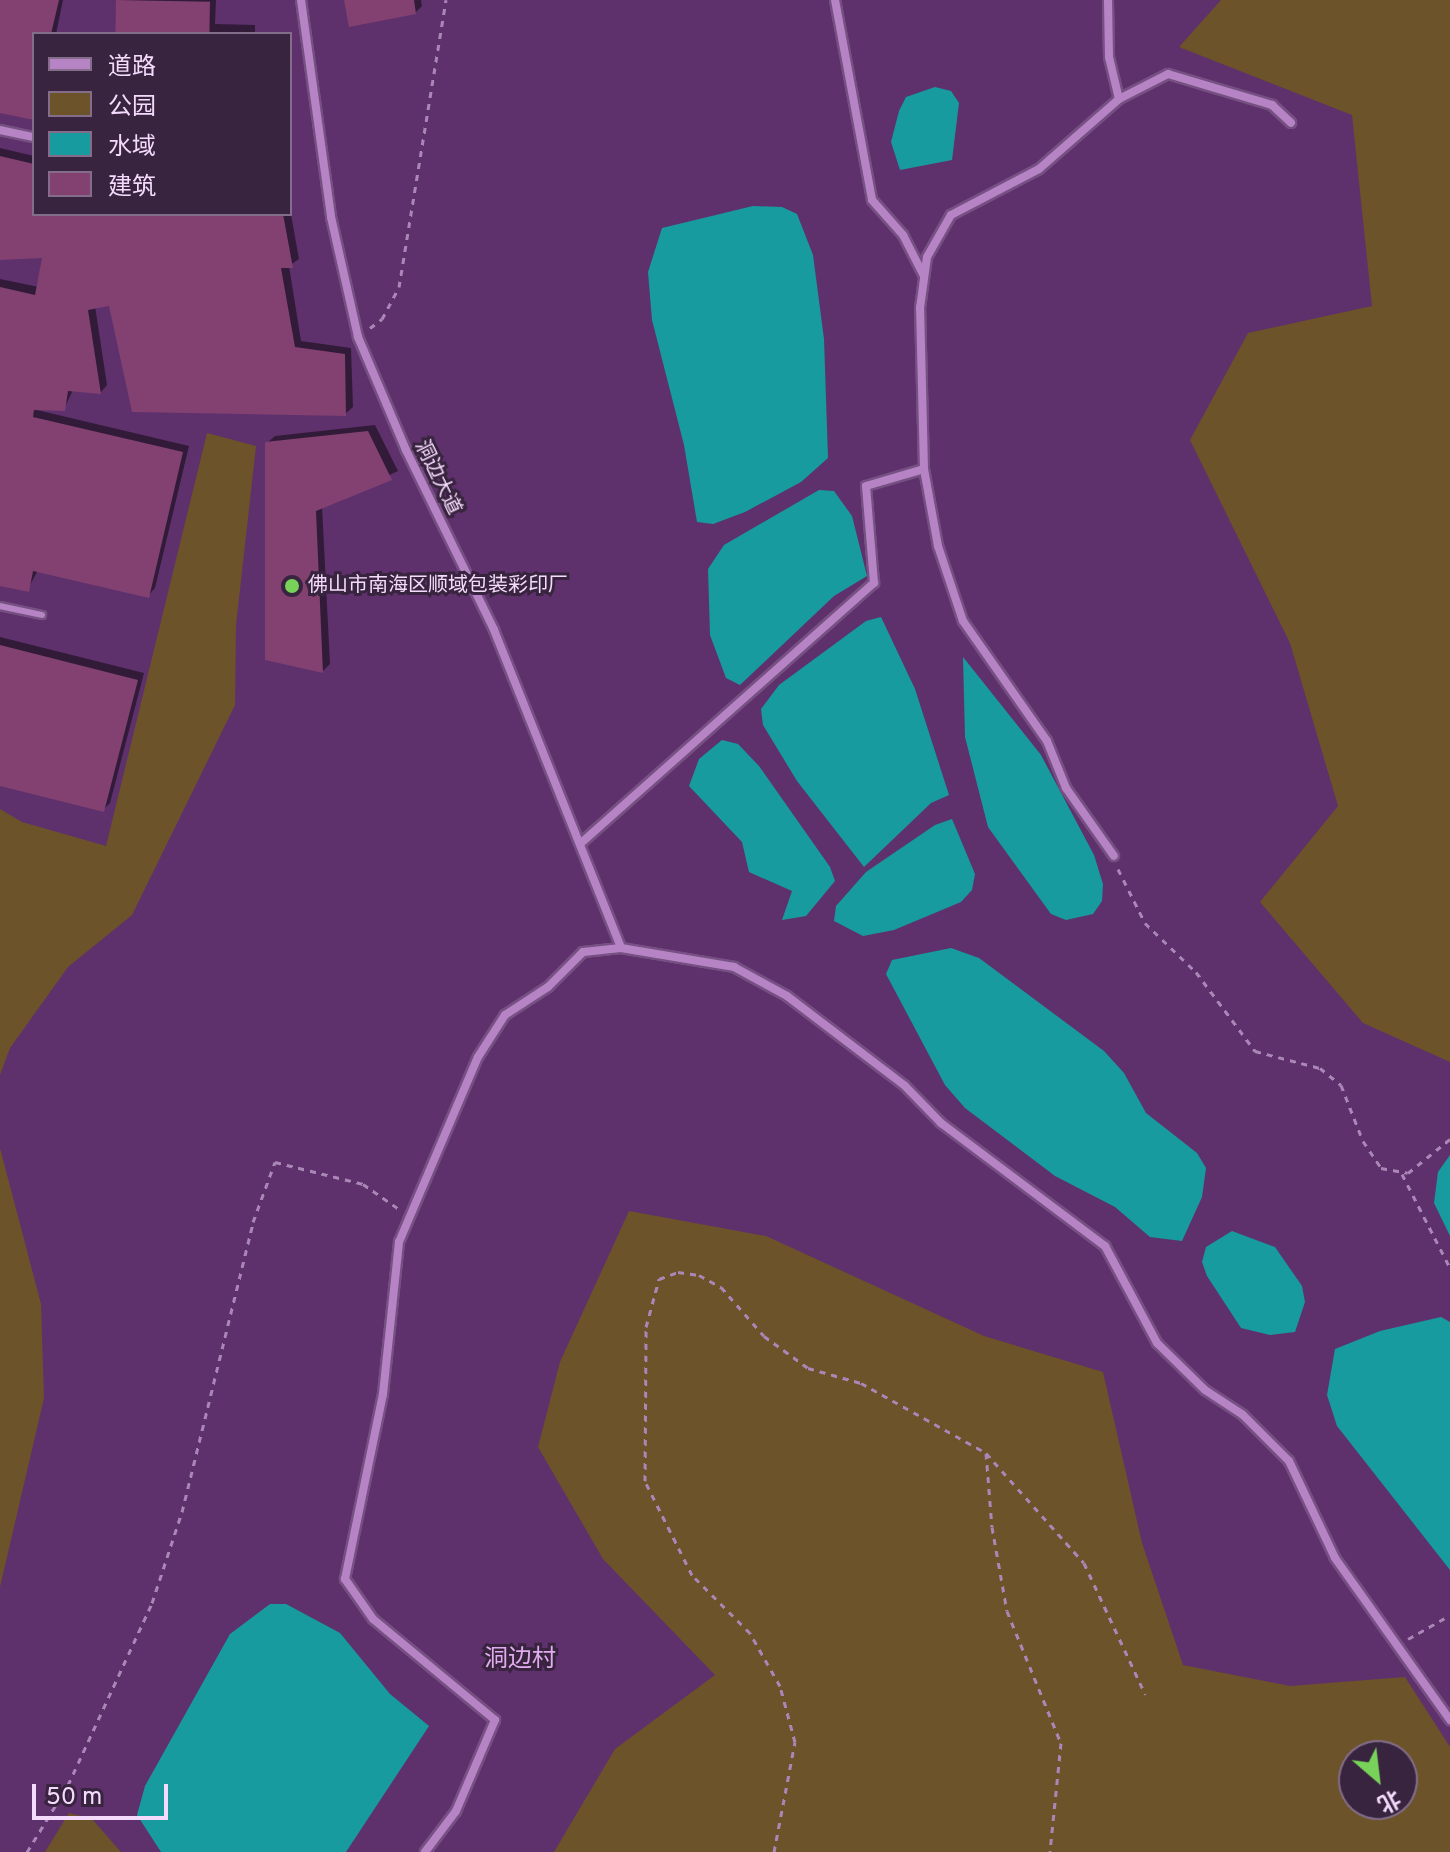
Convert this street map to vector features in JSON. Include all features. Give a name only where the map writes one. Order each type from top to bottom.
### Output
[{"type":"street","name":"洞边大道","points":[[301,0],[331,217],[358,337],[406,450],[494,630],[621,948]]},
{"type":"street","points":[[835,0],[872,200],[903,235],[924,276]]},
{"type":"street","points":[[1108,0],[1109,57],[1119,99]]},
{"type":"street","points":[[1114,856],[1066,788],[1047,741],[963,621],[938,546],[924,469],[920,308],[927,257],[951,215],[1039,169],[1119,99],[1168,74],[1272,105],[1291,123]]},
{"type":"street","points":[[0,130],[32,137]]},
{"type":"street","points":[[581,843],[874,583],[866,486],[924,469]]},
{"type":"street","points":[[425,1852],[456,1811],[495,1720],[373,1619],[345,1579],[383,1394],[399,1242],[478,1057],[505,1015],[548,987],[583,952],[621,948],[734,967],[787,996],[905,1086],[941,1123],[1105,1246],[1157,1343],[1205,1390],[1243,1415],[1289,1461],[1335,1558],[1450,1720]]},
{"type":"lane","points":[[0,606],[42,615]]},
{"type":"path","points":[[358,337],[382,319],[399,287],[446,0]]},
{"type":"path","points":[[1114,856],[1145,923],[1196,972],[1255,1051],[1320,1068],[1341,1085],[1363,1141],[1381,1168],[1402,1174],[1425,1162],[1450,1139]]},
{"type":"path","points":[[27,1852],[68,1785],[152,1603],[182,1512],[253,1222],[275,1162],[363,1184],[411,1213]]},
{"type":"path","points":[[1402,1174],[1450,1268]]},
{"type":"path","points":[[785,1852],[775,1850],[795,1742],[780,1686],[729,1608],[692,1575],[645,1481],[646,1327],[659,1279],[678,1272],[699,1275],[721,1287],[764,1336],[808,1368],[861,1383],[986,1453],[1084,1563],[1145,1694]]},
{"type":"path","points":[[986,1453],[992,1527],[1007,1611],[1061,1743],[1050,1852]]},
{"type":"path","points":[[1397,1645],[1450,1615]]},
{"type":"green space","points":[[1221,0],[1450,0],[1450,1062],[1363,1023],[1260,902],[1338,806],[1290,643],[1190,440],[1248,333],[1372,306],[1352,115],[1179,47]]},
{"type":"green space","points":[[207,433],[256,446],[236,625],[235,705],[132,915],[68,967],[10,1048],[0,1075],[0,809],[22,822],[106,846]]},
{"type":"green space","points":[[0,1148],[41,1304],[44,1398],[0,1587]]},
{"type":"green space","points":[[629,1211],[766,1236],[984,1336],[1103,1372],[1142,1543],[1183,1665],[1290,1686],[1405,1677],[1450,1747],[1450,1852],[554,1852],[615,1749],[715,1675],[603,1559],[538,1447],[560,1362]]},
{"type":"green space","points":[[69,1813],[92,1819],[121,1852],[45,1852]]},
{"type":"water","points":[[935,87],[951,91],[959,103],[952,160],[900,170],[891,142],[899,111],[906,97]]},
{"type":"water","points":[[753,206],[782,207],[797,214],[813,255],[824,339],[828,458],[801,482],[745,512],[713,524],[697,522],[684,445],[652,320],[648,272],[662,228]]},
{"type":"water","points":[[819,490],[834,491],[852,516],[867,576],[834,596],[740,685],[726,678],[710,635],[708,569],[724,545]]},
{"type":"water","points":[[881,617],[915,689],[949,795],[931,803],[864,867],[797,781],[763,725],[761,709],[779,685],[866,621]]},
{"type":"water","points":[[963,657],[1041,755],[1094,855],[1103,884],[1102,901],[1093,914],[1066,920],[1051,914],[988,827],[965,737]]},
{"type":"water","points":[[722,740],[738,744],[759,766],[830,867],[835,881],[806,916],[782,920],[792,891],[749,872],[742,842],[689,786],[699,759]]},
{"type":"water","points":[[952,819],[975,874],[972,890],[961,902],[894,930],[863,936],[834,921],[836,906],[866,872],[935,825]]},
{"type":"water","points":[[951,948],[979,958],[1104,1051],[1124,1073],[1146,1113],[1197,1153],[1206,1168],[1202,1197],[1182,1241],[1150,1237],[1115,1207],[1055,1176],[965,1108],[945,1085],[886,974],[892,960]]},
{"type":"water","points":[[1450,1155],[1450,1236],[1434,1203],[1438,1172]]},
{"type":"water","points":[[1232,1231],[1275,1247],[1302,1286],[1305,1302],[1295,1332],[1270,1335],[1241,1328],[1207,1276],[1202,1262],[1206,1247]]},
{"type":"water","points":[[1441,1317],[1450,1322],[1450,1570],[1337,1426],[1327,1395],[1335,1349],[1380,1331]]},
{"type":"water","points":[[270,1604],[286,1604],[340,1633],[390,1694],[429,1726],[346,1852],[161,1852],[137,1815],[145,1786],[230,1634]]},
{"type":"building","points":[[0,0],[59,0],[51,32],[32,32],[32,120],[0,113]]},
{"type":"building","points":[[116,0],[210,2],[209,32],[115,32]]},
{"type":"building","points":[[344,0],[414,0],[416,14],[349,27]]},
{"type":"building","points":[[0,156],[32,164],[32,216],[283,216],[293,268],[281,268],[295,347],[345,354],[346,416],[132,412],[109,306],[88,310],[101,394],[68,391],[65,411],[34,410],[33,417],[183,452],[149,598],[33,571],[29,592],[0,586],[0,287],[35,295],[42,258],[0,260]]},
{"type":"building","name":"佛山市南海区顺域包装彩印厂","points":[[368,431],[392,480],[316,511],[323,673],[265,660],[265,442]]},
{"type":"building","points":[[0,645],[138,680],[104,812],[0,786]]},
{"type":"place","name":"佛山市南海区顺域包装彩印厂","points":[[292,586]]},
{"type":"district","name":"洞边村","points":[[520,1661]]}]
